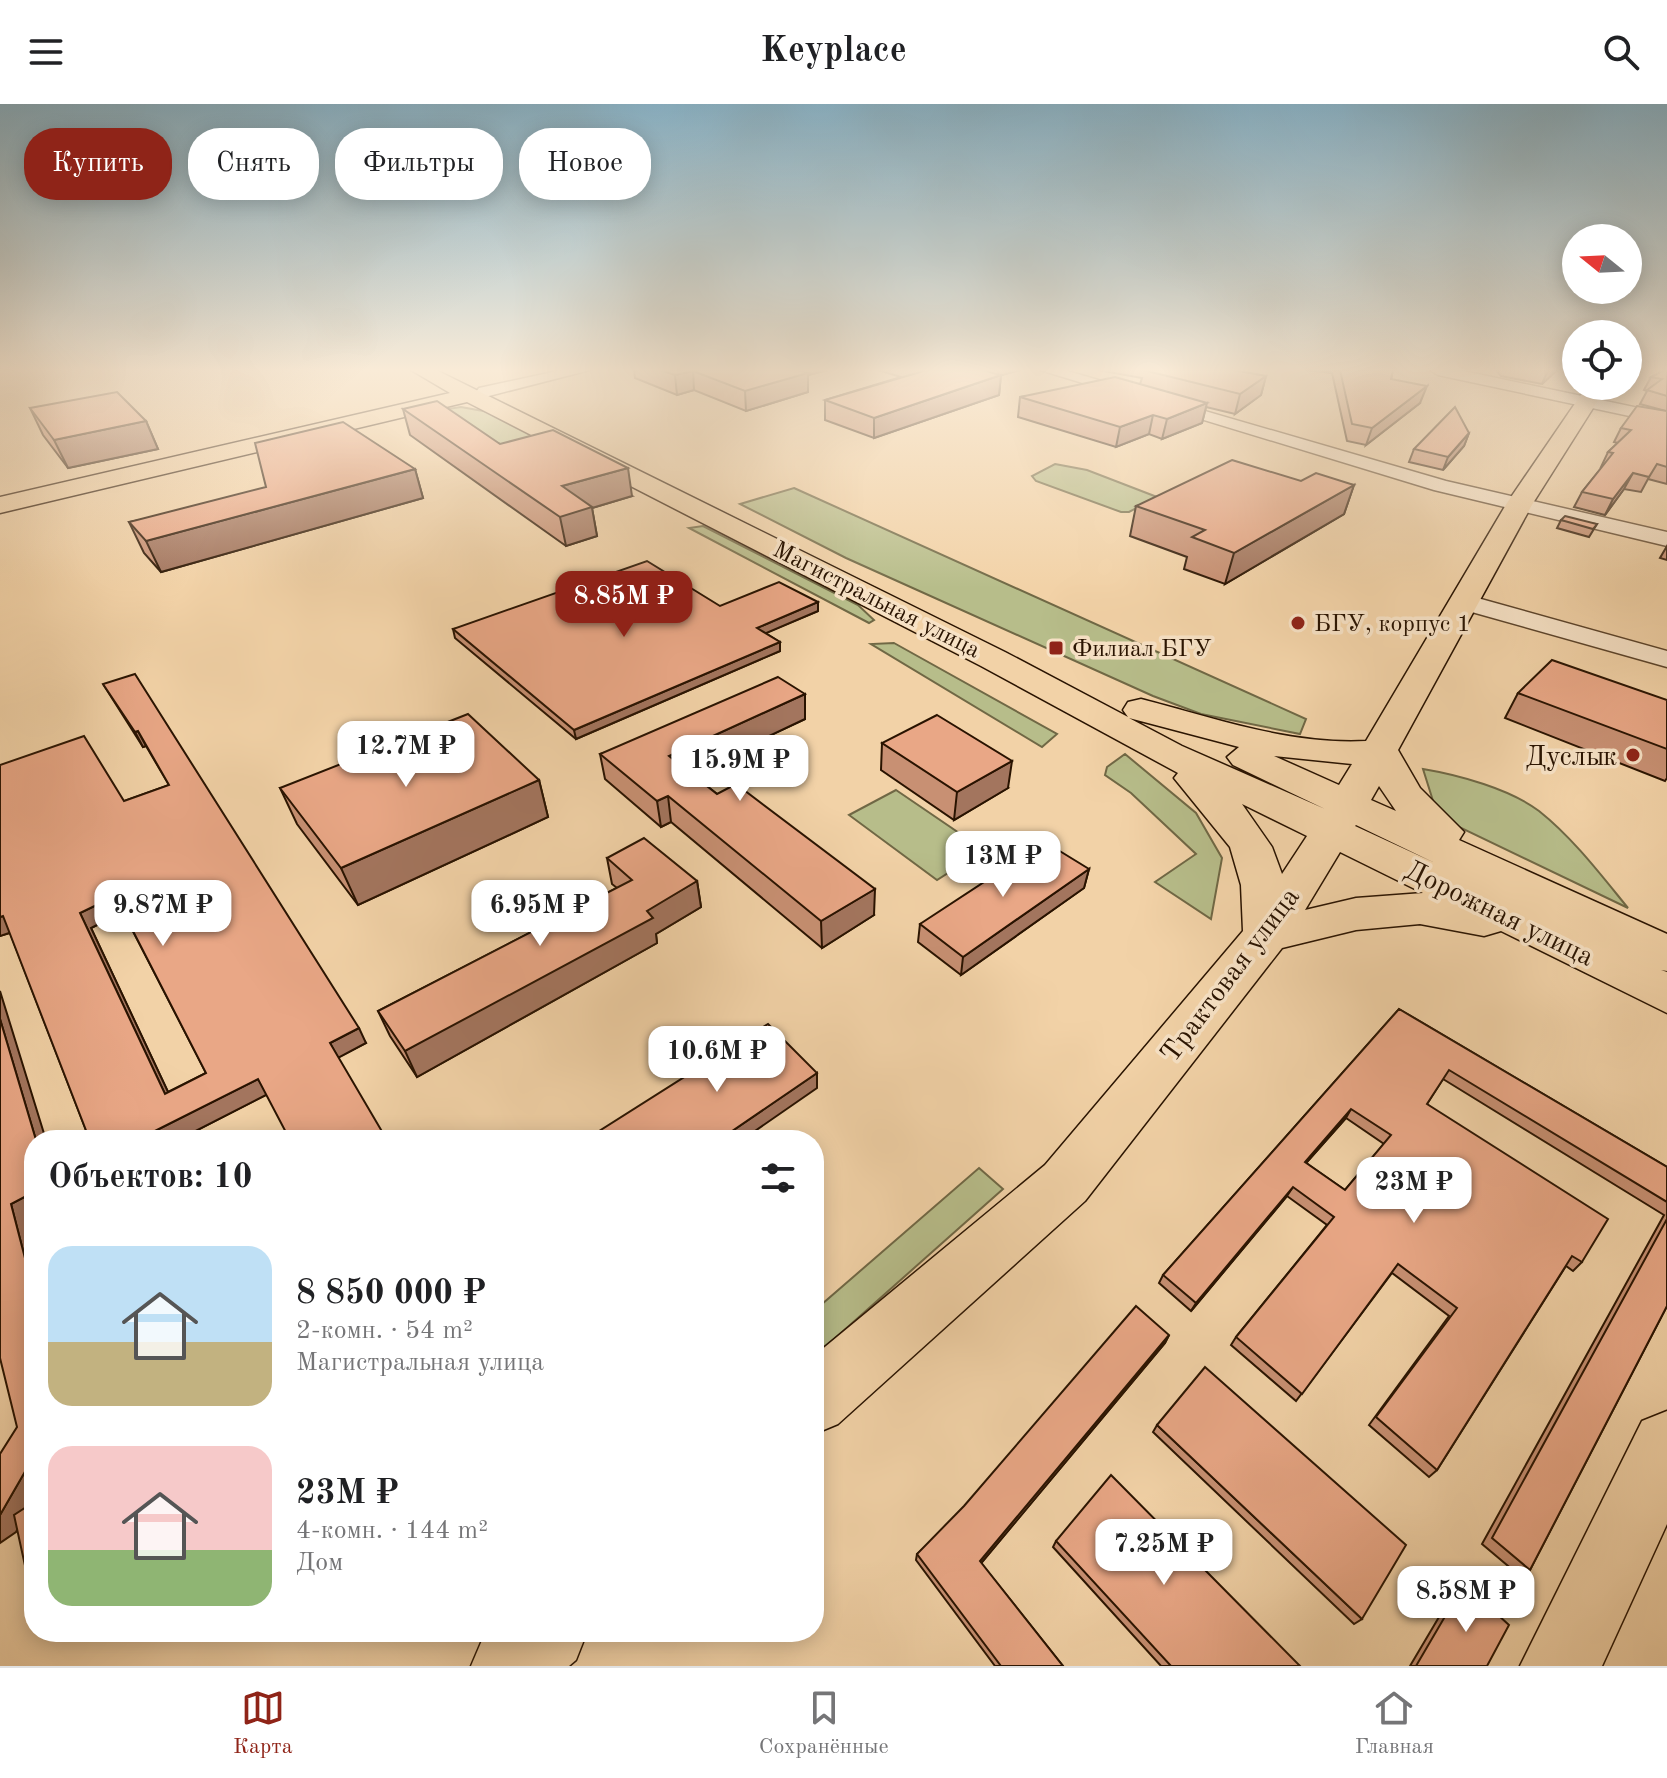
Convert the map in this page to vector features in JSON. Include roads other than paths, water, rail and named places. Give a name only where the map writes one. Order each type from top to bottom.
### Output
[{"type":"main road","points":[[0,505],[266,443]]},
{"type":"main road","name":"Магистральная улица","points":[[571,443],[993,659],[1169,754],[1341,817]]},
{"type":"main road","name":"Магистральная улица","points":[[579,443],[1141,710],[1341,817]]},
{"type":"main road","name":"Трактовая улица","points":[[824,1391],[1065,1183],[1266,935],[1341,817],[1520,503],[1559,443]]},
{"type":"main road","points":[[1141,710],[1279,744],[1321,751],[1380,751],[1398,791],[1418,813],[1500,875]]},
{"type":"main road","points":[[1169,754],[1234,817],[1256,852],[1267,898],[1266,935],[1356,914],[1420,908],[1548,934]]},
{"type":"main road","name":"Дорожная улица","points":[[1341,817],[1500,875],[1667,954]]},
{"type":"main road","name":"Дорожная улица","points":[[1341,817],[1548,934],[1667,994]]},
{"type":"main road","points":[[1560,1666],[1667,1446]]},
{"type":"main road","points":[[511,1666],[537,1642]]},
{"type":"street","points":[[1295,443],[1441,486],[1667,539]]},
{"type":"street","points":[[1463,602],[1667,659]]},
{"type":"place","name":"БГУ, корпус 1","points":[[1298,623]]},
{"type":"place","name":"Филиал БГУ","points":[[1056,648]]},
{"type":"place","name":"Дуслык","points":[[1633,755]]}]
